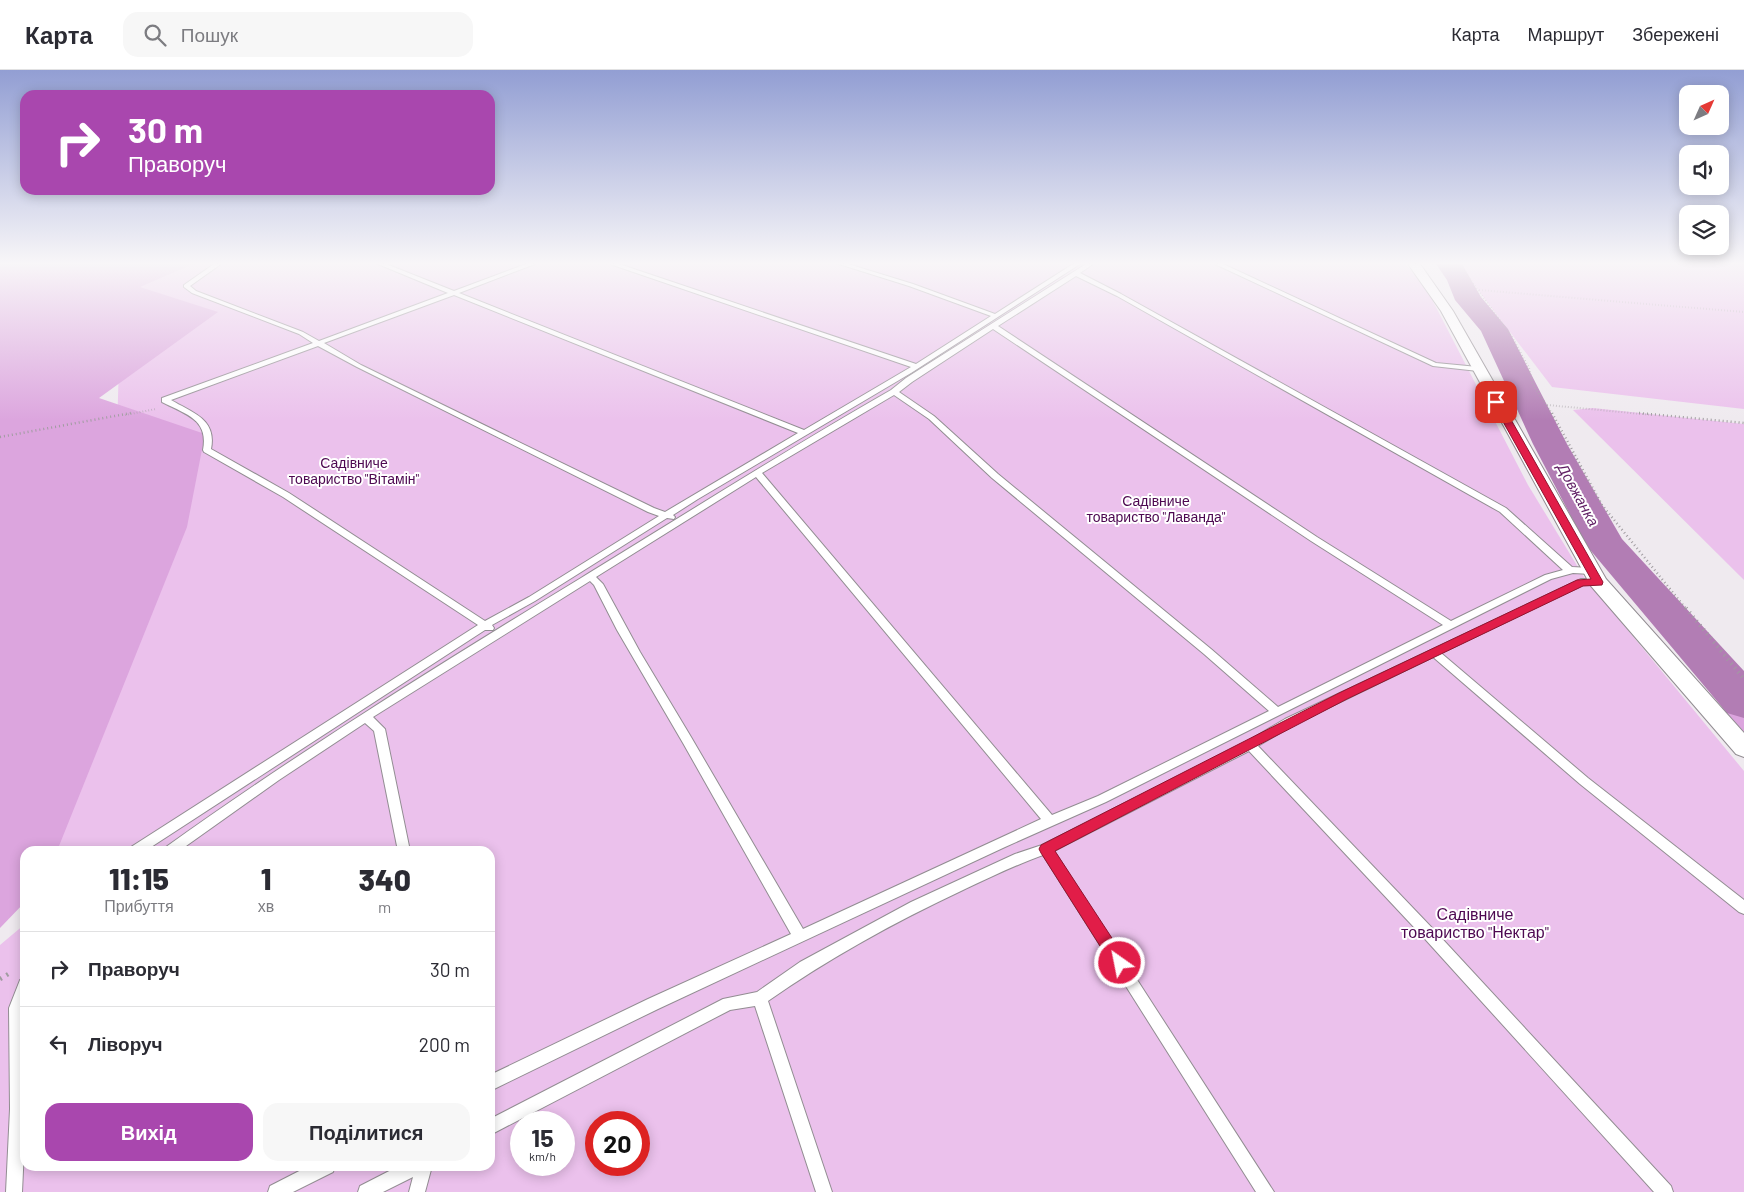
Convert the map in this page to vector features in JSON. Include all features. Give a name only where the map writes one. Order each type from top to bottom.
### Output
[{"type":"street","points":[[1451,316],[1478,369],[1595,576],[1744,748]]},
{"type":"lane","points":[[255,316],[300,334],[316,344],[666,517],[684,519]]},
{"type":"lane","points":[[391,316],[165,400],[208,427],[211,439],[207,450],[286,496],[498,634]]},
{"type":"lane","points":[[512,316],[804,433]]},
{"type":"lane","points":[[768,316],[917,367]]},
{"type":"lane","points":[[143,846],[485,624],[532,599],[804,433],[917,367],[995,316]]},
{"type":"lane","points":[[177,846],[220,814],[365,717],[757,473],[894,392],[909,380],[1009,316]]},
{"type":"lane","points":[[1157,316],[1503,510],[1570,571]]},
{"type":"lane","points":[[1330,316],[1435,365],[1478,369]]},
{"type":"lane","points":[[995,327],[1314,539],[1451,626]]},
{"type":"lane","points":[[894,392],[921,411],[1009,488],[1201,645],[1277,712]]},
{"type":"lane","points":[[757,473],[1049,820]]},
{"type":"lane","points":[[495,1081],[956,863],[987,851],[1049,820],[1102,798],[1548,577],[1570,571],[1595,576]]},
{"type":"lane","points":[[495,1125],[728,1004],[760,998],[805,967],[916,906],[1019,858],[1046,849],[1250,745],[1289,722],[1595,576]]},
{"type":"lane","points":[[591,577],[598,584],[636,657],[700,761],[739,834],[800,937]]},
{"type":"lane","points":[[1434,653],[1584,781],[1744,908]]},
{"type":"lane","points":[[365,717],[379,729],[403,846]]},
{"type":"lane","points":[[1250,745],[1430,935],[1665,1192]]},
{"type":"lane","points":[[1046,849],[1266,1192]]},
{"type":"lane","points":[[14,1192],[18,1109],[16,1008],[20,998]]},
{"type":"lane","points":[[760,998],[824,1192]]},
{"type":"lane","points":[[276,1192],[316,1171]]},
{"type":"lane","points":[[366,1192],[407,1171]]},
{"type":"lane","points":[[416,1192],[422,1171]]},
{"type":"path","points":[[1497,316],[1512,336],[1529,368],[1533,384],[1560,423],[1602,505],[1744,679]]},
{"type":"path","points":[[1546,404],[1744,423]]},
{"type":"path","points":[[0,437],[174,405]]},
{"type":"green space","points":[[120,316],[1441,316],[1528,485],[1584,577],[1744,771],[1744,1192],[0,1192],[0,945],[20,928],[20,1171],[495,1171],[495,846],[50,846],[117,431]]},
{"type":"green space","points":[[1498,316],[1744,316],[1744,409],[1552,387]]},
{"type":"green space","points":[[1593,408],[1744,424],[1744,580],[1573,410]]},
{"type":"shaded area","points":[[0,316],[212,316],[99,398],[205,434],[187,527],[59,846],[20,846],[20,907],[0,928]]},
{"type":"shaded area","points":[[1729,677],[1744,688],[1744,744],[1726,721],[1718,694],[1721,688],[1721,678]]},
{"type":"waterway","name":"Довжанка","points":[[1483,316],[1494,329],[1550,444],[1606,545],[1744,701]]},
{"type":"route","points":[[1120,963],[1046,849],[1187,775],[1250,745],[1289,722],[1379,678],[1497,624],[1581,582],[1598,582],[1496,402]]},
{"type":"park label","name":"Садівниче товариство \"Вітамін\"","points":[[354,472]]},
{"type":"park label","name":"Садівниче товариство \"Лаванда\"","points":[[1156,510]]},
{"type":"park label","name":"Садівниче товариство \"Нектар\"","points":[[1475,923]]}]
